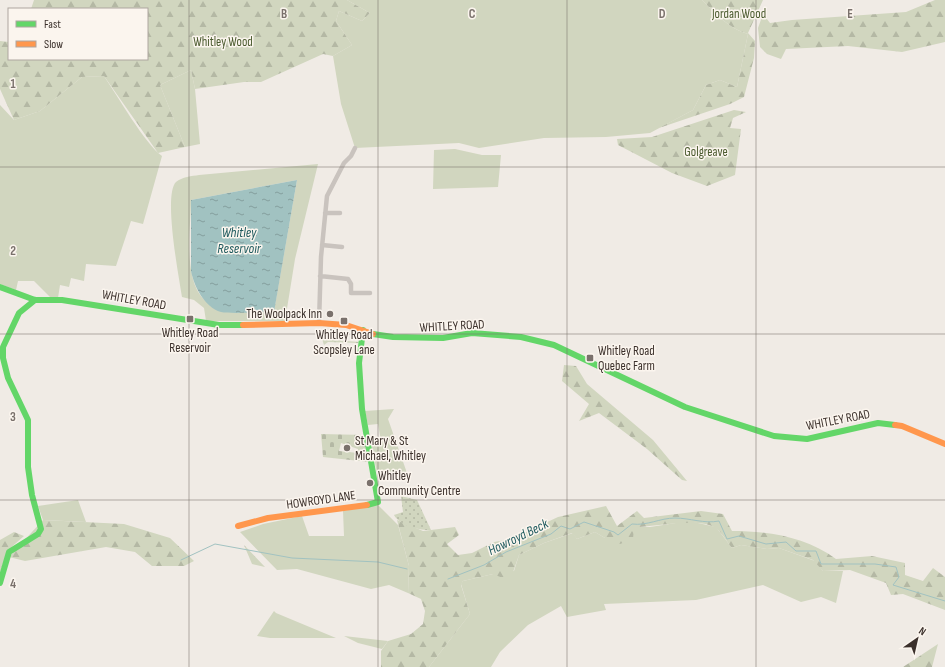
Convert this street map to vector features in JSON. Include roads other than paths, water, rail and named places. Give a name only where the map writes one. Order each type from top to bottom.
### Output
[{"type":"street","points":[[319,323],[320,276],[327,196],[344,163],[351,156],[355,148]]},
{"type":"street","points":[[325,213],[340,213]]},
{"type":"street","points":[[322,245],[342,247]]},
{"type":"street","points":[[320,276],[348,279],[351,284],[351,293],[370,294]]},
{"type":"street","points":[[0,287],[35,300]]},
{"type":"street","points":[[0,583],[9,552],[38,534],[41,529],[32,495],[28,467],[28,420],[8,378],[3,358],[3,347],[19,313],[35,300]]},
{"type":"street","name":"WHITLEY ROAD","points":[[35,300],[62,300],[218,325],[319,323],[346,325],[386,336],[413,338],[444,338],[472,334],[521,337],[554,345],[686,407],[774,436],[807,439],[878,423],[902,426],[945,444]]},
{"type":"street","name":"HOWROYD LANE","points":[[238,526],[268,518],[356,507],[378,502],[362,409],[359,363],[363,330]]},
{"type":"water","name":"Whitley Reservoir","points":[[297,180],[274,312],[221,312],[210,306],[197,289],[191,271],[191,200]]},
{"type":"waterway","name":"Howroyd Beck","points":[[448,579],[484,565],[506,552],[551,534],[561,526],[570,529],[584,522],[614,532],[618,535],[632,524],[643,524],[664,519],[681,518],[708,522],[719,521],[727,539],[739,536],[766,544],[786,542],[796,551],[816,551],[821,564],[875,564],[896,567],[899,577],[893,585],[945,601]]},
{"type":"waterway","name":"Howroyd Beck","points":[[181,560],[215,544],[292,558],[378,562],[407,569]]},
{"type":"place","name":"The Woolpack Inn","points":[[330,314]]},
{"type":"place","name":"Whitley Road Reservoir","points":[[190,319]]},
{"type":"place","name":"Whitley Road Scopsley Lane","points":[[344,321]]},
{"type":"place","name":"Whitley Road Quebec Farm","points":[[590,358]]},
{"type":"place","name":"St Mary & St Michael, Whitley","points":[[347,448]]},
{"type":"place","name":"Whitley Community Centre","points":[[370,483]]},
{"type":"park label","name":"Jordan Wood","points":[[739,14]]},
{"type":"park label","name":"Whitley Wood","points":[[223,42]]},
{"type":"park label","name":"Golgreave","points":[[706,152]]}]
